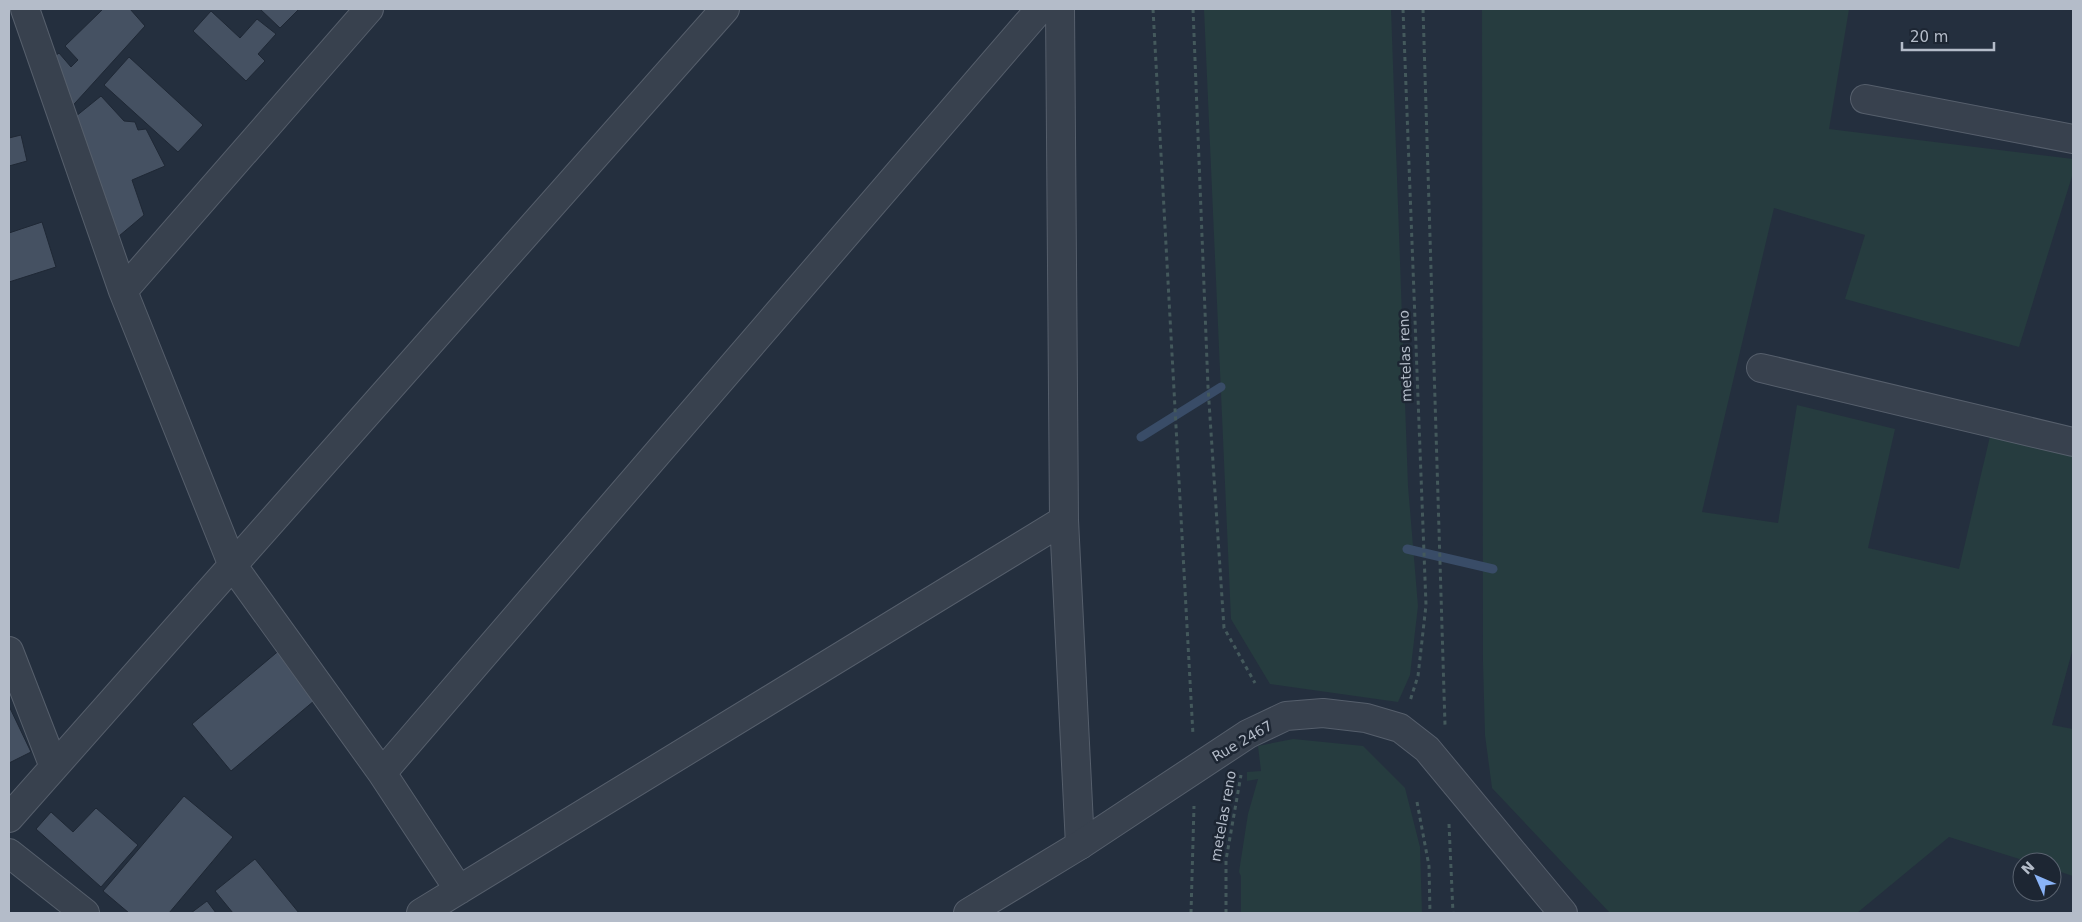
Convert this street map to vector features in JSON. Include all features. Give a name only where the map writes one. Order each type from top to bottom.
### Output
[{"type":"street","points":[[25,9],[123,292],[234,566],[382,773],[460,890]]},
{"type":"street","points":[[123,292],[369,9]]},
{"type":"street","points":[[9,818],[725,9]]},
{"type":"street","points":[[382,773],[1040,9]]},
{"type":"street","points":[[1060,9],[1064,520],[1080,845]]},
{"type":"street","points":[[1866,99],[2073,139]]},
{"type":"street","points":[[1761,368],[2073,442]]},
{"type":"street","points":[[421,913],[1064,520]]},
{"type":"street","points":[[9,651],[54,767]]},
{"type":"street","name":"Rue 2467","points":[[968,913],[1080,845],[1248,734],[1286,716],[1323,713],[1366,718],[1400,728],[1427,749],[1563,913]]},
{"type":"street","points":[[9,853],[85,913]]},
{"type":"path","points":[[1153,9],[1195,768],[1191,913]]},
{"type":"path","points":[[1192,9],[1208,387],[1224,628],[1256,683]]},
{"type":"path","name":"metelas reno","points":[[1403,9],[1426,605],[1418,676],[1410,701]]},
{"type":"path","points":[[1423,9],[1446,773]]},
{"type":"path","name":"metelas reno","points":[[1226,913],[1226,860],[1242,771]]},
{"type":"path","points":[[1417,802],[1429,866],[1430,913]]},
{"type":"path","points":[[1449,820],[1453,913]]},
{"type":"green space","points":[[1204,9],[1391,9],[1408,486],[1418,606],[1410,675],[1398,702],[1270,684],[1231,619]]},
{"type":"green space","points":[[1482,9],[1849,9],[1829,129],[2073,159],[2073,173],[2019,347],[1845,299],[1865,235],[1774,208],[1702,512],[1778,523],[1797,405],[1895,429],[1868,548],[1959,569],[1991,432],[2073,453],[2073,648],[2052,725],[2073,729],[2073,876],[2062,872],[2062,852],[2012,852],[2012,857],[1949,837],[1857,913],[1610,913],[1492,788],[1485,735],[1483,662]]},
{"type":"green space","points":[[1293,739],[1363,746],[1405,788],[1420,847],[1422,913],[1241,913],[1241,876],[1239,872],[1248,814],[1258,779],[1247,781],[1247,772],[1261,771],[1258,746]]},
{"type":"building","points":[[103,9],[130,9],[145,26],[66,113],[48,61],[59,53],[71,67],[78,60],[65,46]]},
{"type":"building","points":[[260,9],[299,9],[280,28]]},
{"type":"building","points":[[211,11],[240,38],[257,19],[276,34],[258,54],[265,61],[246,81],[193,31]]},
{"type":"building","points":[[129,57],[203,125],[178,152],[104,85]]},
{"type":"building","points":[[101,96],[124,121],[135,122],[138,130],[146,129],[165,166],[132,180],[144,215],[119,236],[70,121]]},
{"type":"building","points":[[21,135],[27,161],[9,166],[9,138]]},
{"type":"building","points":[[42,222],[56,267],[9,282],[9,233]]},
{"type":"building","points":[[282,648],[321,695],[231,771],[192,724]]},
{"type":"building","points":[[9,706],[31,752],[9,763]]},
{"type":"building","points":[[184,796],[233,837],[169,913],[129,913],[103,891]]},
{"type":"building","points":[[96,808],[138,845],[101,887],[36,829],[51,812],[73,832]]},
{"type":"building","points":[[255,859],[299,913],[233,913],[215,891]]},
{"type":"building","points":[[207,901],[216,913],[191,913]]},
{"type":"waterway","points":[[1141,437],[1221,387]]},
{"type":"waterway","points":[[1407,549],[1493,569]]}]
